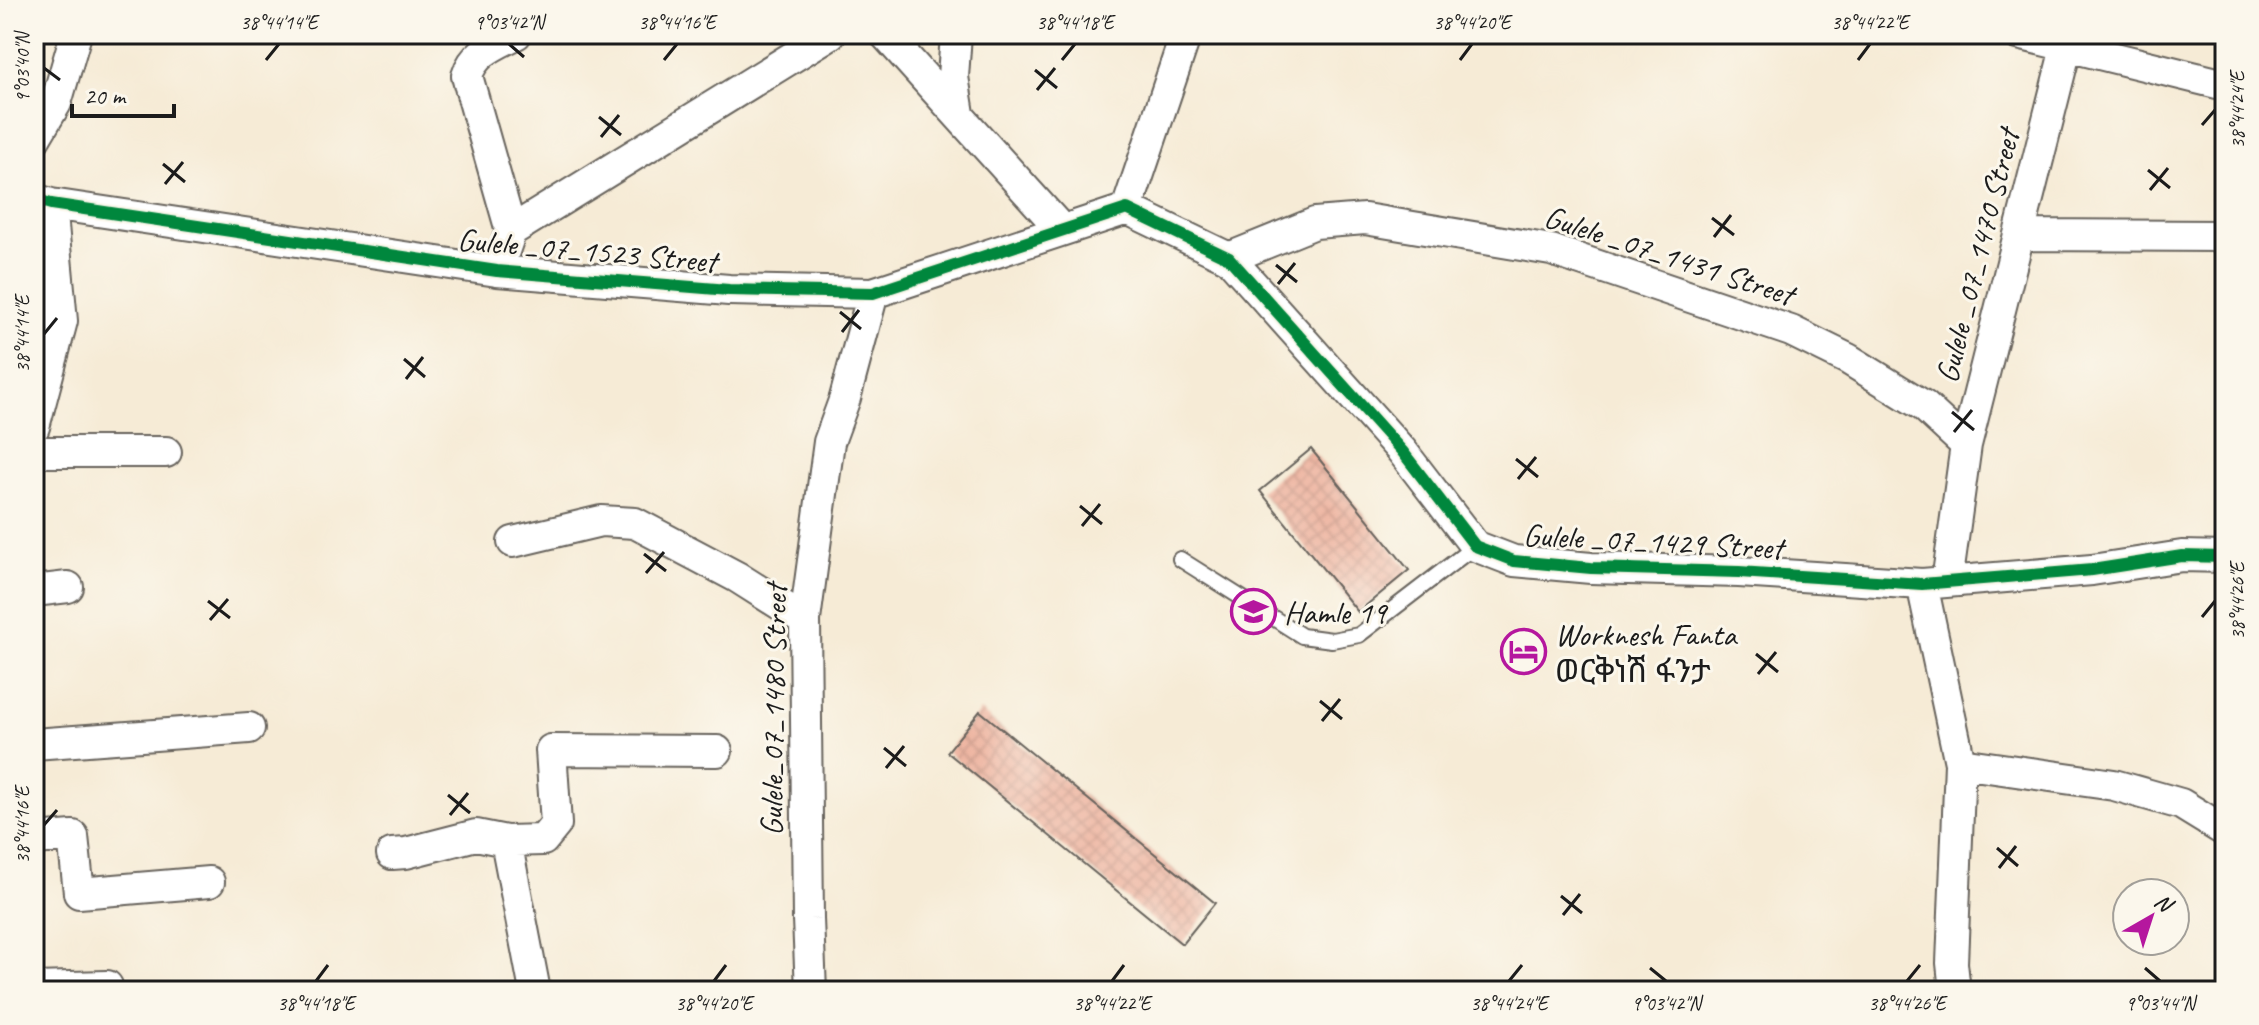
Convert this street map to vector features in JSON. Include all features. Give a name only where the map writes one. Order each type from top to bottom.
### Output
[{"type":"street","points":[[34,140],[56,103],[76,34]]},
{"type":"street","points":[[497,271],[511,231],[467,76],[471,63],[483,51],[516,34]]},
{"type":"street","points":[[511,231],[830,34]]},
{"type":"street","points":[[885,34],[1061,229]]},
{"type":"street","points":[[956,34],[953,77],[959,114]]},
{"type":"street","points":[[1186,34],[1127,209],[1229,258]]},
{"type":"street","points":[[2026,35],[2225,85]]},
{"type":"street","name":"Gulele _07_1470 Street","points":[[1955,991],[1952,963],[1960,763],[1935,583],[1966,445],[2067,44]]},
{"type":"street","points":[[34,427],[62,321],[42,201]]},
{"type":"street","name":"Gulele _07_1523 Street","points":[[42,201],[497,271],[729,290],[873,293],[1127,209]]},
{"type":"street","name":"Gulele _07_1431 Street","points":[[1229,258],[1315,223],[1365,219],[1551,250],[1791,331],[1848,359],[1924,406],[1966,445]]},
{"type":"street","points":[[2019,235],[2225,236]]},
{"type":"street","name":"Gulele _07_1429 Street","points":[[1229,258],[1402,451],[1475,546],[1514,561],[1591,568],[1739,572],[1935,583],[2092,570],[2182,556],[2225,557]]},
{"type":"street","name":"Gulele_07_1480 Street","points":[[811,991],[805,620],[829,442],[845,398],[873,293]]},
{"type":"street","points":[[34,452],[166,452]]},
{"type":"street","points":[[513,542],[601,521],[635,523],[737,577],[805,620]]},
{"type":"street","points":[[34,591],[68,587]]},
{"type":"street","points":[[34,744],[249,728]]},
{"type":"street","points":[[392,854],[476,835],[506,841],[543,840],[556,824],[551,750],[717,751]]},
{"type":"street","points":[[1960,763],[2114,785],[2181,804],[2225,831]]},
{"type":"street","points":[[34,839],[73,836],[79,893],[209,882]]},
{"type":"street","points":[[506,841],[535,991]]},
{"type":"street","points":[[34,988],[107,986]]},
{"type":"lane","points":[[1180,559],[1302,636],[1332,640],[1359,635],[1475,546]]},
{"type":"building","points":[[1311,449],[1409,570],[1358,612],[1260,491]]},
{"type":"building","points":[[980,711],[1215,903],[1182,944],[947,752]]},
{"type":"cycle path","points":[[34,199],[497,271],[729,290],[873,293],[1127,209],[1229,258],[1402,451],[1475,546],[1514,561],[1591,568],[1739,572],[1922,584],[2092,570],[2182,556],[2225,557]]},
{"type":"place","name":"Hamle 19","points":[[1253,612]]},
{"type":"place","name":"Worknesh Fanta ወርቅነሽ ፋንታ","points":[[1524,652]]}]
